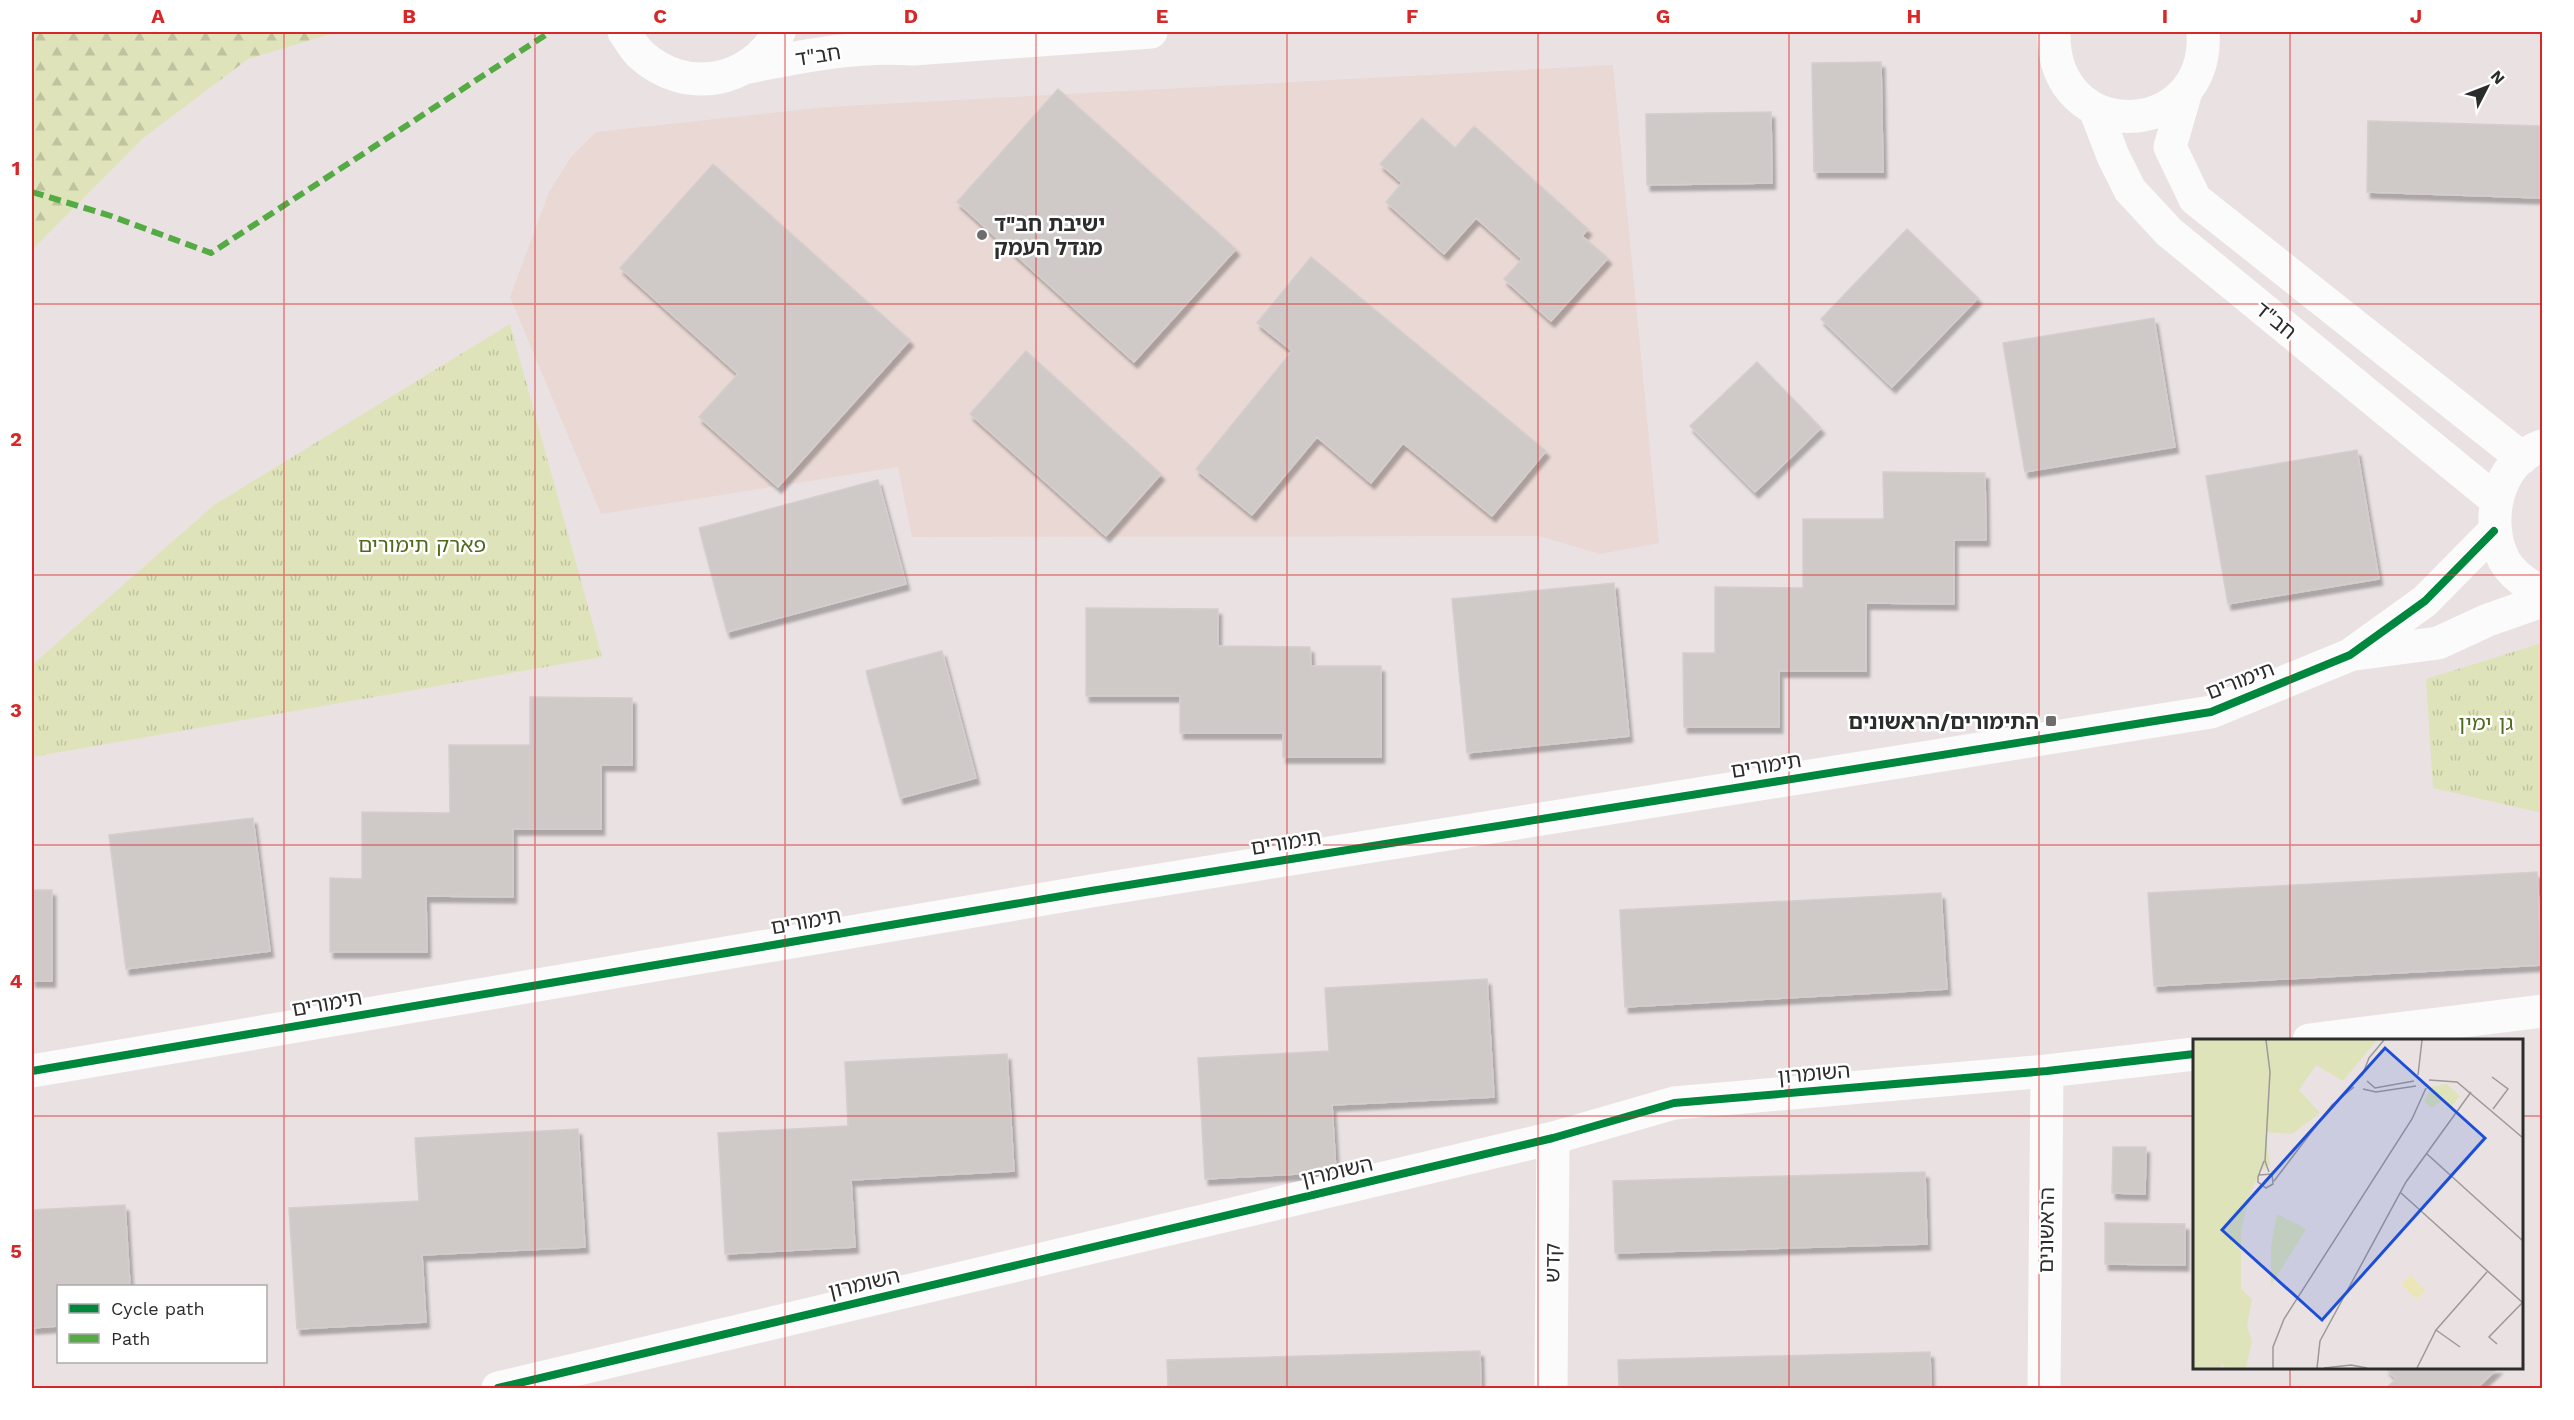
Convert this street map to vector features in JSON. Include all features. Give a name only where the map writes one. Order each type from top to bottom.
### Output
[{"type":"street","points":[[624,32],[639,54],[663,71],[691,79],[720,78],[748,67],[770,48],[779,32]]},
{"type":"street","name":"חב\"ד","points":[[848,32],[889,47]]},
{"type":"street","name":"חב\"ד","points":[[748,67],[822,51],[889,47],[913,49],[1151,32]]},
{"type":"street","points":[[2054,32],[2057,67],[2079,98],[2095,109],[2113,116],[2132,117],[2152,113],[2170,104],[2186,91]]},
{"type":"street","points":[[2203,32],[2203,53],[2197,73],[2186,91],[2170,147],[2195,199],[2532,452]]},
{"type":"street","name":"חב\"ד","points":[[2095,109],[2113,156],[2130,190],[2169,232],[2495,515]]},
{"type":"street","name":"תימורים","points":[[32,1071],[1091,891],[2211,712],[2350,655],[2426,602],[2495,515],[2509,472],[2532,452]]},
{"type":"street","points":[[2495,515],[2504,561],[2525,584],[2542,592]]},
{"type":"street","name":"תימורים","points":[[2350,655],[2438,643],[2488,620],[2542,601]]},
{"type":"street","points":[[2325,1039],[2542,1011]]},
{"type":"street","name":"השומרון","points":[[498,1389],[1553,1138],[1674,1103],[2047,1071],[2193,1054]]},
{"type":"street","name":"הראשונים","points":[[2044,1389],[2047,1071]]},
{"type":"street","name":"קדש","points":[[1551,1389],[1553,1138]]},
{"type":"shaded area","points":[[1613,65],[1659,543],[1600,554],[1539,536],[912,537],[898,467],[601,514],[510,297],[549,192],[571,157],[596,132],[826,107]]},
{"type":"green space","points":[[32,32],[337,32],[248,59],[142,139],[32,250]]},
{"type":"green space","name":"פארק תימורים","points":[[510,324],[602,657],[32,757],[32,665],[214,505]]},
{"type":"green space","name":"גן ימין","points":[[2542,643],[2542,813],[2433,788],[2426,679]]},
{"type":"building","points":[[1881,62],[1883,172],[1814,172],[1812,63]]},
{"type":"building","points":[[1058,89],[1236,249],[1134,362],[957,202]]},
{"type":"building","points":[[1771,112],[1772,183],[1647,185],[1646,114]]},
{"type":"building","points":[[1422,118],[1455,148],[1474,126],[1588,229],[1582,236],[1608,258],[1551,321],[1504,279],[1522,259],[1476,218],[1444,254],[1386,202],[1402,183],[1380,164]]},
{"type":"building","points":[[2368,121],[2542,126],[2542,198],[2367,192]]},
{"type":"building","points":[[713,164],[910,340],[778,487],[699,417],[738,374],[620,268]]},
{"type":"building","points":[[1907,229],[1978,298],[1892,387],[1821,319]]},
{"type":"building","points":[[1311,257],[1546,451],[1492,516],[1403,443],[1371,483],[1317,437],[1252,515],[1196,469],[1292,351],[1257,323]]},
{"type":"building","points":[[2154,318],[2175,447],[2025,472],[2003,343]]},
{"type":"building","points":[[1026,351],[1161,474],[1106,536],[970,414]]},
{"type":"building","points":[[1757,362],[1821,428],[1755,492],[1690,426]]},
{"type":"building","points":[[2357,450],[2379,579],[2228,604],[2206,476]]},
{"type":"building","points":[[1883,472],[1985,473],[1986,540],[1954,540],[1954,604],[1866,603],[1866,671],[1779,671],[1779,727],[1684,727],[1683,653],[1715,653],[1715,587],[1803,588],[1803,519],[1884,519]]},
{"type":"building","points":[[878,480],[906,584],[727,632],[699,528]]},
{"type":"building","points":[[1614,583],[1629,736],[1467,753],[1452,599]]},
{"type":"building","points":[[1086,608],[1218,609],[1218,646],[1310,647],[1311,666],[1381,666],[1381,757],[1283,757],[1283,733],[1180,733],[1180,696],[1086,696]]},
{"type":"building","points":[[942,651],[976,778],[900,798],[866,671]]},
{"type":"building","points":[[530,697],[632,698],[632,765],[601,765],[601,829],[513,829],[513,897],[426,896],[427,952],[330,952],[330,878],[362,879],[362,812],[450,813],[449,745],[530,745]]},
{"type":"building","points":[[253,818],[270,951],[126,969],[109,835]]},
{"type":"building","points":[[2537,872],[2542,965],[2154,986],[2148,893]]},
{"type":"building","points":[[32,890],[52,890],[52,981],[32,981]]},
{"type":"building","points":[[1941,893],[1947,989],[1625,1007],[1620,910]]},
{"type":"building","points":[[1487,979],[1494,1097],[1332,1105],[1336,1172],[1205,1179],[1198,1058],[1329,1051],[1325,988]]},
{"type":"building","points":[[1007,1054],[1014,1171],[851,1180],[855,1247],[725,1254],[718,1133],[848,1126],[845,1062]]},
{"type":"building","points":[[578,1129],[585,1247],[422,1255],[426,1322],[297,1329],[289,1208],[419,1201],[415,1138]]},
{"type":"building","points":[[2113,1147],[2146,1147],[2145,1194],[2112,1193]]},
{"type":"building","points":[[1925,1172],[1927,1244],[1615,1253],[1613,1181]]},
{"type":"building","points":[[125,1205],[130,1285],[57,1285],[57,1326],[32,1328],[32,1210]]},
{"type":"building","points":[[2105,1223],[2185,1224],[2185,1265],[2105,1264]]},
{"type":"building","points":[[1480,1351],[1481,1388],[1168,1388],[1167,1360]]},
{"type":"building","points":[[1930,1352],[1931,1388],[1619,1388],[1618,1360]]},
{"type":"building","points":[[2387,1369],[2497,1369],[2477,1388],[2386,1388],[2396,1379]]},
{"type":"marked path","points":[[32,192],[111,216],[211,253],[550,32]]},
{"type":"cycle path","points":[[32,1071],[1091,891],[2211,712],[2350,655],[2425,601],[2494,531]]},
{"type":"cycle path","points":[[498,1388],[1553,1138],[1674,1103],[2047,1071],[2193,1054]]},
{"type":"place","name":"ישיבת חב\"ד מגדל העמק","points":[[982,235]]},
{"type":"place","name":"התימורים/הראשונים","points":[[2051,721]]}]
